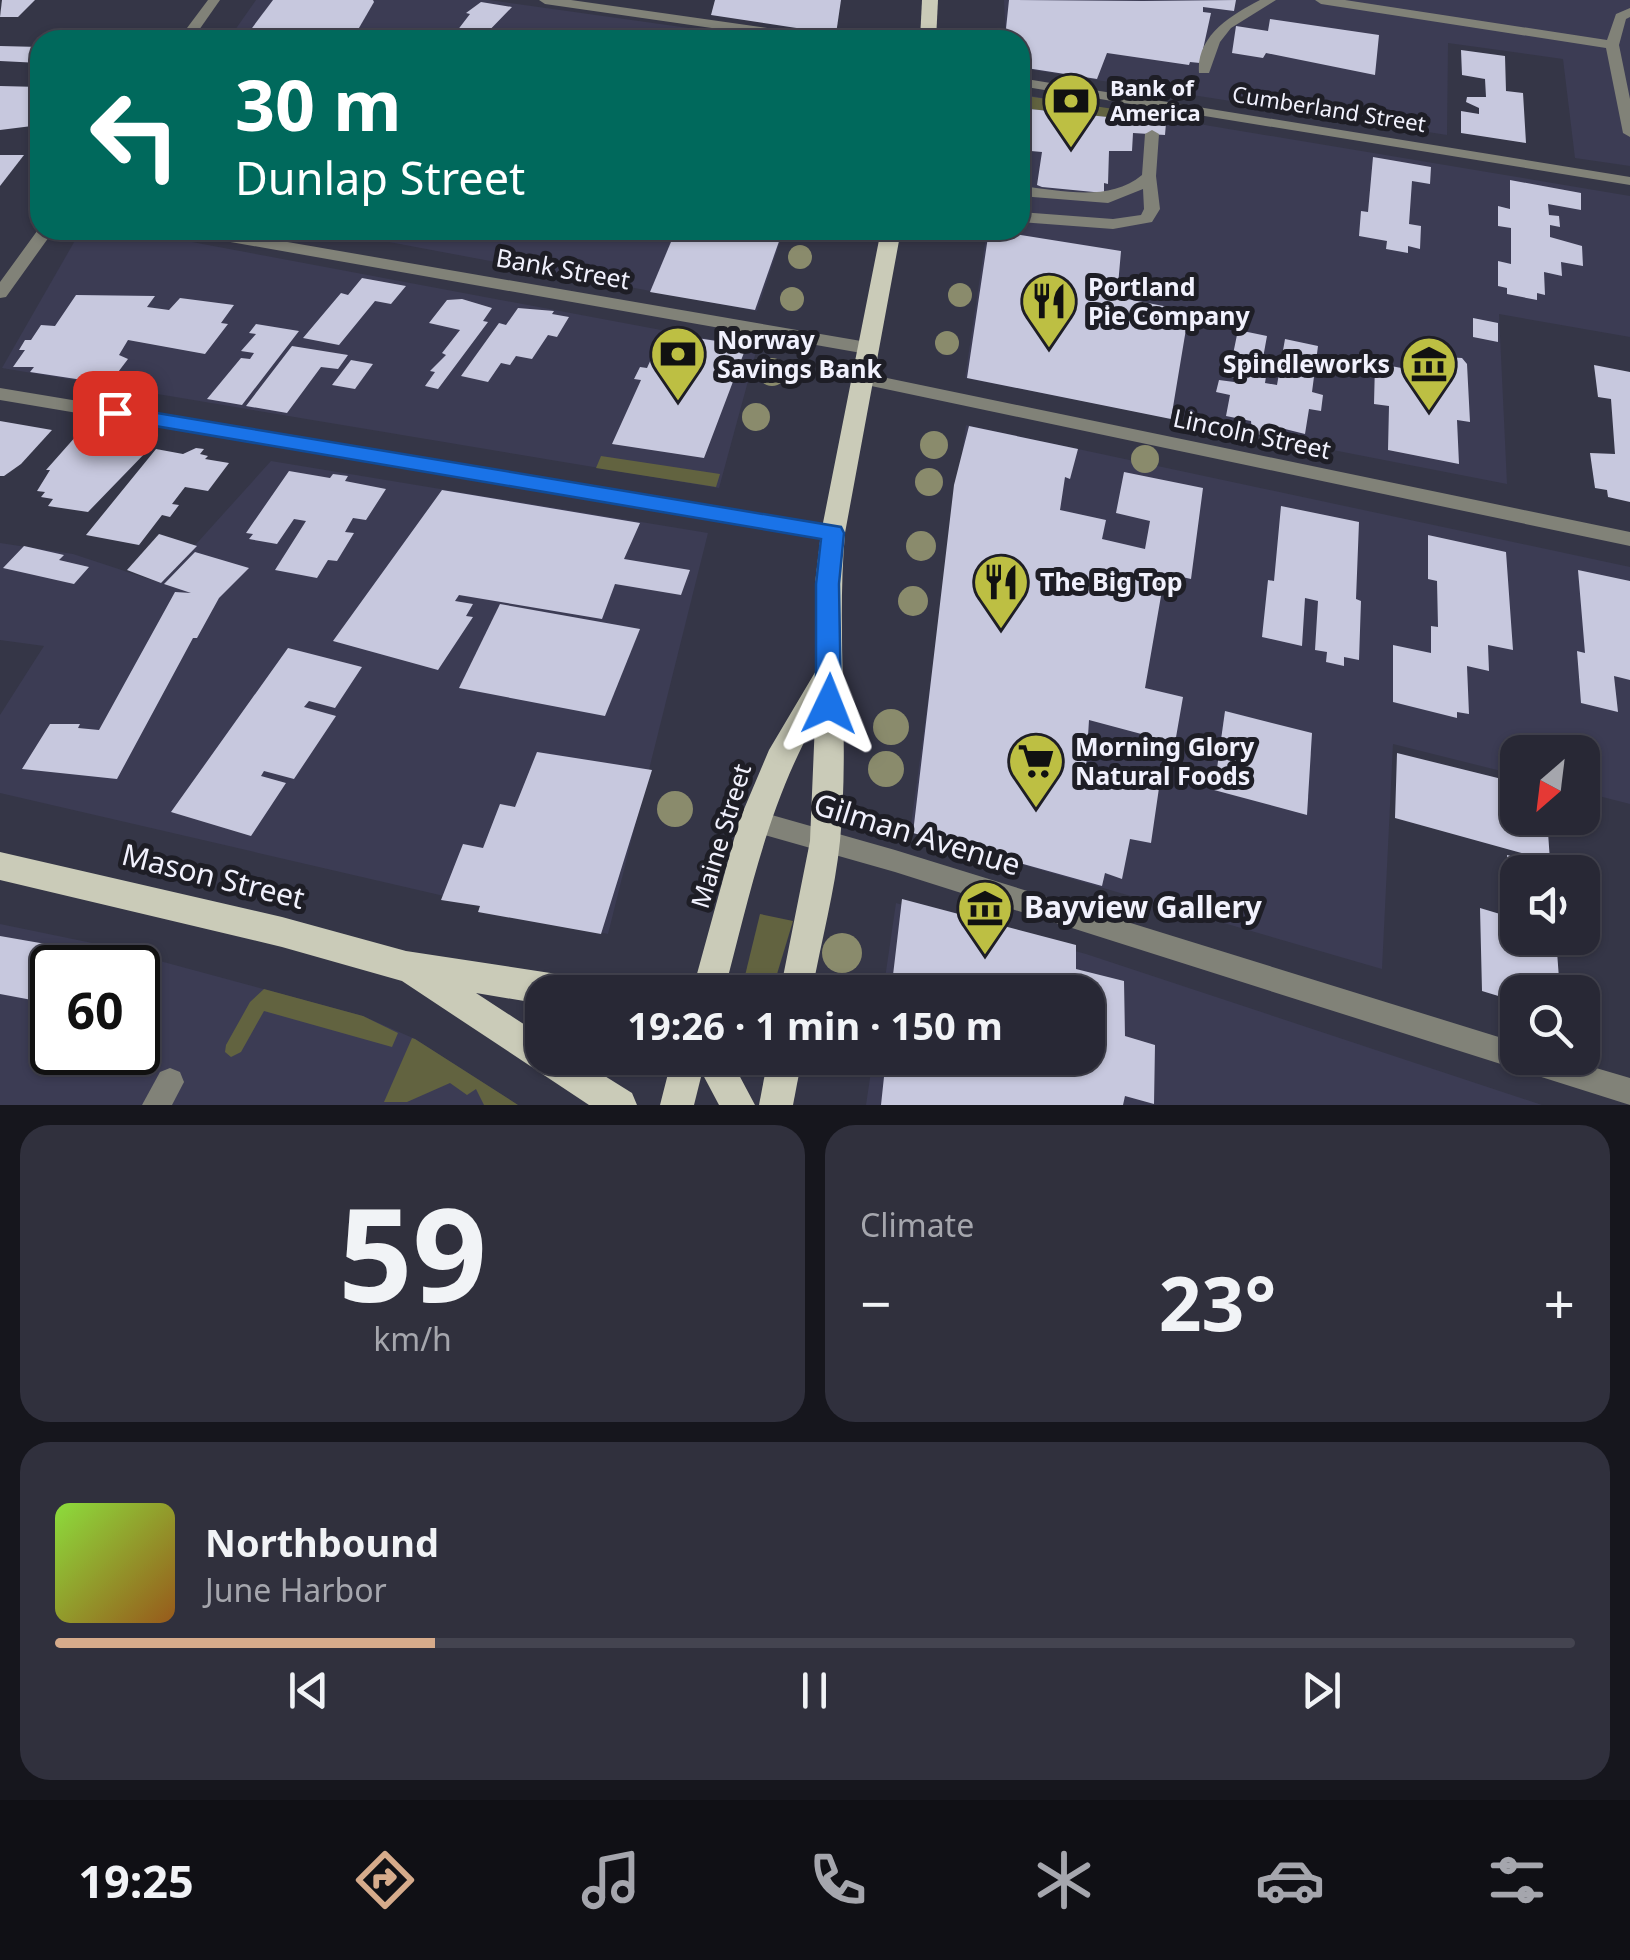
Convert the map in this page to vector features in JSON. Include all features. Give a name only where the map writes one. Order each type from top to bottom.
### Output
[{"type":"main road","points":[[928,30],[930,0]]},
{"type":"main road","points":[[799,975],[824,841],[828,584],[833,533],[889,240]]},
{"type":"main road","name":"Maine Street","points":[[713,975],[754,821],[780,759],[829,672]]},
{"type":"main road","name":"Mason Street","points":[[0,866],[282,932],[406,966],[525,985]]},
{"type":"main road","name":"Mason Street","points":[[406,966],[525,1044]]},
{"type":"main road","name":"Mason Street","points":[[573,1075],[620,1105]]},
{"type":"main road","points":[[677,1105],[685,1075]]},
{"type":"main road","points":[[721,1075],[738,1105]]},
{"type":"main road","points":[[776,1105],[782,1075]]},
{"type":"street","points":[[192,30],[214,0]]},
{"type":"street","points":[[545,0],[754,30]]},
{"type":"street","points":[[1204,70],[1213,36],[1222,26],[1270,0]]},
{"type":"street","points":[[1321,0],[1612,45]]},
{"type":"street","points":[[1627,13],[1614,30],[1612,45],[1630,133]]},
{"type":"street","name":"Cumberland Street","points":[[1030,84],[1630,180]]},
{"type":"street","points":[[1030,218],[1113,224],[1148,219],[1152,209],[1149,176],[1154,104]]},
{"type":"street","points":[[1030,192],[1108,198],[1134,189],[1149,176]]},
{"type":"street","points":[[0,293],[39,240]]},
{"type":"street","name":"Bank Street","points":[[248,240],[867,348]]},
{"type":"street","name":"Lincoln Street","points":[[863,379],[1630,539]]},
{"type":"street","points":[[0,394],[833,533]]},
{"type":"street","name":"Gilman Avenue","points":[[754,821],[1500,1051]]},
{"type":"street","name":"Gilman Avenue","points":[[1576,1075],[1630,1092]]},
{"type":"shaded area","points":[[256,0],[489,0],[703,30],[235,30]]},
{"type":"shaded area","points":[[1004,0],[1630,0],[1630,166],[1575,158],[1563,59],[1448,43],[1447,135],[1030,70],[1030,30],[1006,30]]},
{"type":"shaded area","points":[[1030,96],[1630,196],[1630,337],[1499,314],[1507,484],[965,378],[986,240],[1030,240]]},
{"type":"shaded area","points":[[75,240],[181,240],[757,348],[719,488],[2,368]]},
{"type":"shaded area","points":[[378,240],[781,240],[757,311]]},
{"type":"shaded area","points":[[966,425],[1630,567],[1630,804],[1600,796],[1600,735],[1500,735],[1500,771],[1393,744],[1382,969],[910,832]]},
{"type":"shaded area","points":[[271,461],[708,533],[608,934],[0,793],[0,715],[44,646],[0,640],[0,543],[73,554],[161,583]]},
{"type":"shaded area","points":[[896,903],[1086,954],[1542,1105],[866,1105],[870,1075],[1105,1075],[1105,975],[885,975]]},
{"type":"shaded area","points":[[0,924],[101,945],[30,945],[30,1075],[160,1075],[160,961],[363,1016],[415,1039],[518,1105],[0,1105]]},
{"type":"green space","points":[[1030,96],[1134,112],[1134,120],[1030,109]]},
{"type":"green space","points":[[601,456],[720,474],[716,487],[596,468]]},
{"type":"green space","points":[[760,914],[793,921],[776,975],[745,975]]},
{"type":"green space","points":[[264,989],[363,1016],[398,1033],[392,1047],[264,1011],[241,1052],[231,1057],[225,1052],[226,1045],[250,1002]]},
{"type":"green space","points":[[412,1038],[518,1105],[484,1105],[476,1089],[467,1095],[450,1083],[407,1102],[384,1102]]},
{"type":"building","points":[[2,0],[35,0],[18,17],[0,17]]},
{"type":"building","points":[[273,0],[374,2],[358,30],[250,30]]},
{"type":"building","points":[[715,0],[841,0],[837,30],[810,30],[711,15]]},
{"type":"building","points":[[1009,0],[1236,0],[1234,11],[1203,7],[1203,12],[1211,13],[1200,63],[1189,65],[1107,53],[1097,79],[1030,69],[1030,30],[1006,30]]},
{"type":"building","points":[[481,2],[512,7],[490,30],[458,30],[470,14],[466,13]]},
{"type":"building","points":[[1270,19],[1379,35],[1375,75],[1266,53],[1263,58],[1232,53],[1236,26],[1268,31]]},
{"type":"building","points":[[0,46],[30,47],[30,62],[0,61]]},
{"type":"building","points":[[1461,50],[1505,56],[1506,91],[1523,93],[1526,143],[1461,133],[1461,111],[1479,114],[1479,108],[1466,102],[1467,97],[1486,97],[1485,79],[1462,75]]},
{"type":"building","points":[[0,86],[30,87],[30,126],[0,130]]},
{"type":"building","name":"Bank of America","points":[[1030,109],[1166,123],[1165,135],[1133,133],[1132,151],[1109,151],[1104,193],[1037,185],[1042,152],[1030,151]]},
{"type":"building","points":[[0,155],[24,155],[0,186]]},
{"type":"building","points":[[1373,157],[1431,167],[1430,184],[1412,181],[1409,224],[1421,226],[1420,249],[1408,246],[1408,253],[1386,249],[1387,241],[1359,236],[1361,211],[1368,212]]},
{"type":"building","points":[[1510,180],[1581,193],[1581,210],[1548,204],[1549,215],[1559,216],[1560,227],[1550,225],[1550,237],[1582,246],[1583,266],[1561,262],[1562,276],[1544,272],[1545,295],[1537,293],[1537,300],[1507,294],[1507,288],[1498,286],[1498,261],[1511,264],[1511,228],[1498,226],[1498,206],[1510,209]]},
{"type":"building","points":[[1030,237],[1121,251],[1117,297],[1189,311],[1171,419],[967,378],[988,240],[1030,240]]},
{"type":"building","points":[[672,240],[780,240],[755,310],[650,292]]},
{"type":"building","points":[[362,278],[406,286],[391,304],[375,301],[339,345],[303,338],[341,293],[348,295]]},
{"type":"building","points":[[76,295],[155,296],[147,307],[169,310],[180,298],[234,305],[221,323],[228,324],[205,354],[128,340],[119,355],[128,359],[109,384],[30,372],[34,367],[13,367],[25,350],[19,350],[25,340],[31,340],[41,325],[55,326]]},
{"type":"building","points":[[462,299],[492,308],[483,321],[488,322],[438,389],[425,386],[435,372],[430,371],[446,355],[442,353],[460,330],[429,323],[447,300]]},
{"type":"building","points":[[518,308],[554,311],[552,314],[569,317],[557,337],[548,335],[532,359],[516,356],[510,365],[501,363],[488,382],[461,376],[499,323],[506,325]]},
{"type":"building","points":[[1473,318],[1498,323],[1498,342],[1473,337]]},
{"type":"building","points":[[256,324],[299,331],[242,405],[207,399],[241,358],[250,359],[254,353],[241,351],[256,334],[249,333]]},
{"type":"building","points":[[1238,330],[1267,336],[1261,369],[1267,370],[1265,383],[1277,385],[1285,339],[1318,346],[1312,392],[1323,395],[1321,411],[1309,409],[1305,434],[1281,428],[1275,438],[1252,433],[1251,421],[1226,416],[1230,395],[1216,392],[1219,380],[1234,382],[1235,378],[1221,375],[1224,362],[1231,364]]},
{"type":"building","name":"Norway Savings Bank","points":[[663,333],[737,344],[735,348],[745,350],[704,458],[612,444],[641,380],[634,379],[640,367],[647,368]]},
{"type":"building","points":[[292,346],[348,355],[338,369],[321,367],[287,413],[246,406]]},
{"type":"building","name":"Spindleworks","points":[[1429,356],[1462,358],[1467,364],[1470,422],[1457,420],[1459,464],[1388,450],[1389,406],[1374,404],[1375,363],[1412,370],[1412,381],[1429,385]]},
{"type":"building","points":[[351,360],[373,364],[355,389],[332,385]]},
{"type":"building","points":[[1594,365],[1630,372],[1630,502],[1608,497],[1607,490],[1595,488],[1590,453],[1615,454],[1611,399],[1598,397]]},
{"type":"building","points":[[0,421],[52,430],[21,464],[4,476],[0,476]]},
{"type":"building","points":[[969,426],[1078,449],[1070,479],[1065,477],[1060,510],[1106,520],[1102,539],[1145,549],[1150,521],[1116,513],[1124,472],[1203,488],[1191,579],[1165,573],[1145,688],[1183,697],[1175,743],[1089,720],[1086,769],[1159,788],[1151,843],[1130,839],[1122,879],[1105,873],[1102,886],[913,833],[954,485]]},
{"type":"building","points":[[110,432],[132,436],[126,444],[150,448],[88,512],[48,506],[53,499],[41,497],[45,492],[37,491],[50,470],[46,470],[77,435],[104,440]]},
{"type":"building","points":[[156,449],[183,454],[204,449],[200,454],[208,456],[205,459],[229,463],[208,491],[185,487],[172,504],[179,505],[170,517],[162,515],[139,545],[86,535]]},
{"type":"building","points":[[289,471],[330,478],[333,474],[348,476],[345,481],[386,489],[366,520],[353,518],[345,532],[354,533],[337,561],[328,560],[317,578],[275,570],[306,521],[294,519],[277,544],[249,539],[253,534],[246,533]]},
{"type":"building","points":[[442,490],[640,523],[624,559],[690,570],[681,595],[615,584],[602,619],[459,595],[455,601],[473,604],[466,616],[473,617],[438,670],[333,641]]},
{"type":"building","points":[[1281,506],[1359,522],[1359,660],[1344,657],[1344,666],[1326,662],[1327,652],[1315,650],[1318,601],[1305,598],[1302,646],[1262,637],[1268,580],[1274,581]]},
{"type":"building","points":[[159,534],[197,546],[161,583],[127,570]]},
{"type":"building","points":[[1428,535],[1506,552],[1513,650],[1488,645],[1489,671],[1467,666],[1469,714],[1457,712],[1457,718],[1393,702],[1393,645],[1431,653],[1431,626],[1438,627],[1437,581],[1428,579]]},
{"type":"building","points":[[24,546],[64,555],[59,560],[89,567],[74,584],[3,568]]},
{"type":"building","points":[[195,552],[249,568],[219,598],[197,638],[193,638],[117,779],[22,769],[50,724],[80,724],[78,728],[99,730],[175,592],[191,593],[164,584]]},
{"type":"building","points":[[1578,570],[1630,581],[1630,680],[1614,676],[1618,712],[1581,703],[1577,651],[1585,653]]},
{"type":"building","points":[[500,604],[640,629],[605,716],[459,688]]},
{"type":"building","points":[[288,648],[362,667],[335,708],[309,701],[304,707],[336,716],[294,779],[264,771],[261,776],[286,783],[251,836],[171,812]]},
{"type":"building","points":[[1225,711],[1312,733],[1307,815],[1214,790]]},
{"type":"building","points":[[537,752],[652,770],[601,934],[478,912],[480,906],[441,900],[463,844],[483,848],[500,804],[515,807]]},
{"type":"building","points":[[1397,753],[1500,779],[1500,835],[1548,835],[1550,855],[1528,855],[1395,818]]},
{"type":"building","points":[[902,899],[1076,945],[1076,969],[1100,975],[893,975]]},
{"type":"building","points":[[1480,908],[1500,914],[1500,955],[1557,955],[1559,975],[1500,975],[1500,996],[1482,991]]},
{"type":"building","points":[[0,936],[52,945],[30,945],[30,1000],[0,994]]},
{"type":"building","points":[[1105,976],[1124,981],[1125,1036],[1155,1045],[1154,1104],[1125,1096],[1123,1105],[881,1105],[884,1075],[1105,1075]]},
{"type":"place","name":"Bank of America","points":[[1071,150]]},
{"type":"place","name":"Portland Pie Company","points":[[1049,350]]},
{"type":"place","name":"Norway Savings Bank","points":[[678,403]]},
{"type":"place","name":"Spindleworks","points":[[1429,413]]},
{"type":"place","name":"The Big Top","points":[[1001,631]]},
{"type":"place","name":"Morning Glory Natural Foods","points":[[1036,810]]},
{"type":"place","name":"Bayview Gallery","points":[[985,957]]},
{"type":"route","points":[[115,413],[833,533],[828,584],[829,704]]}]
